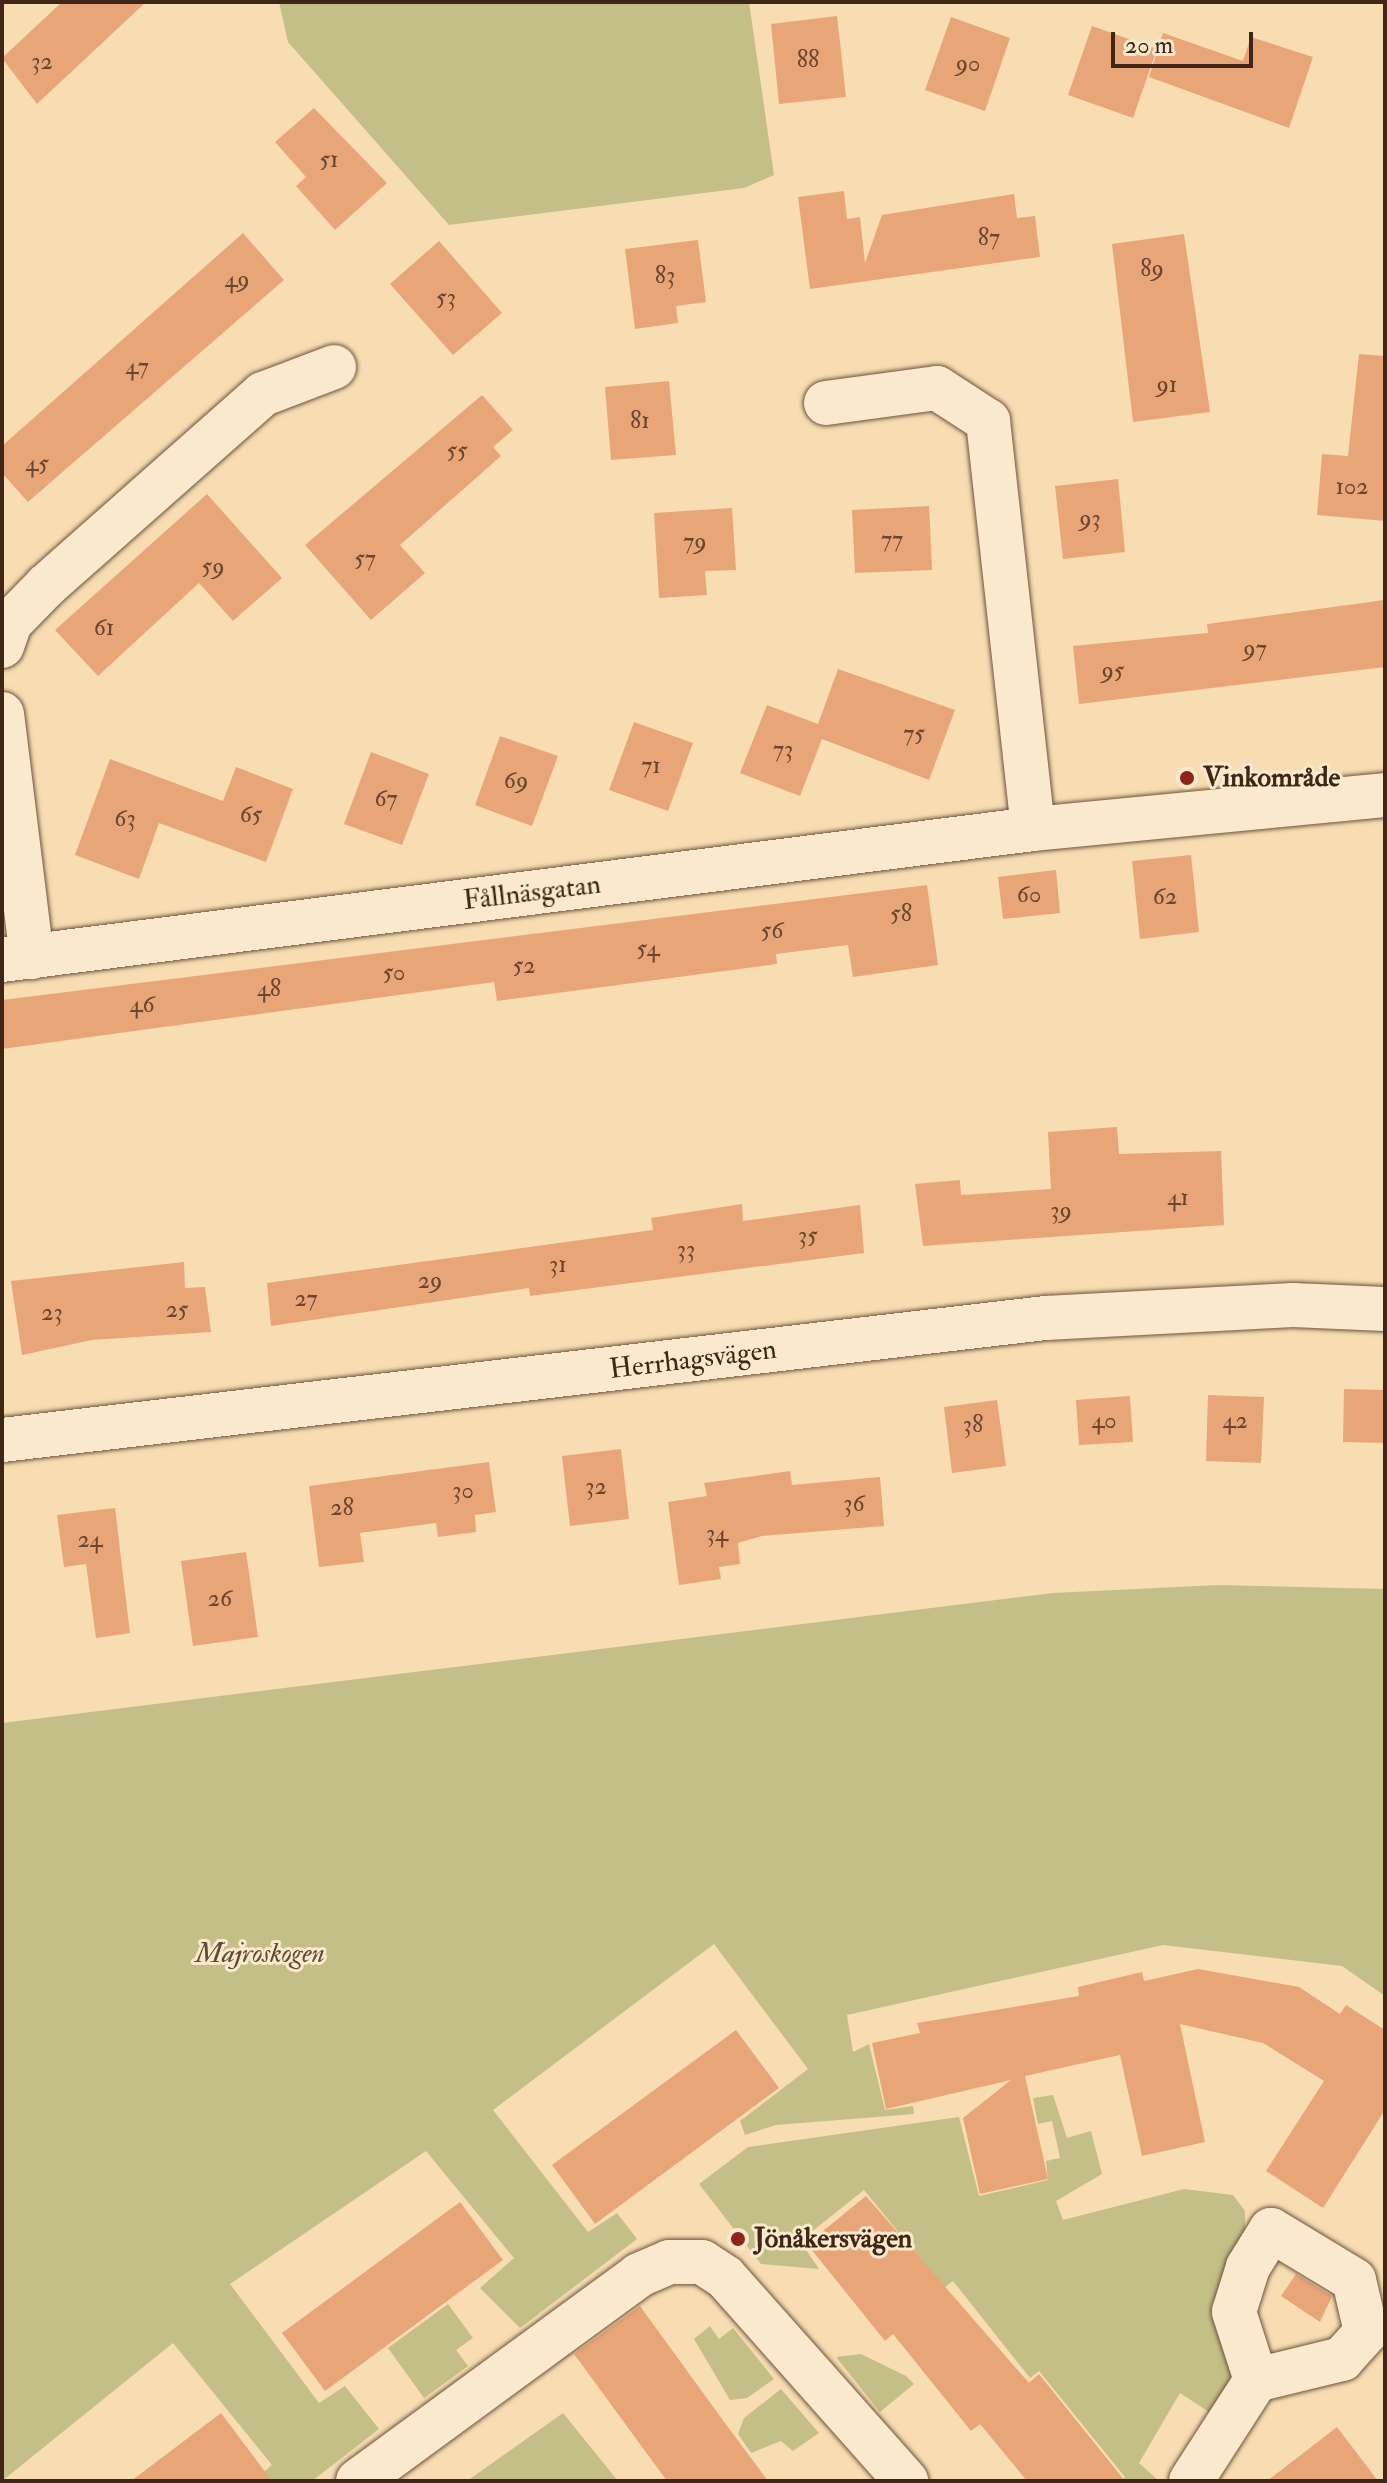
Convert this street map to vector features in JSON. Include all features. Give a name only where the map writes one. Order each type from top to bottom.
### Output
[{"type":"street","points":[[2,646],[10,623],[46,586],[263,394],[334,367]]},
{"type":"street","points":[[826,403],[937,388],[988,421],[1033,829]]},
{"type":"street","name":"Fållnäsgatan","points":[[2,714],[17,958],[1033,829],[1385,795]]},
{"type":"street","name":"Herrhagsvägen","points":[[2,1440],[1046,1318],[1293,1305],[1385,1309]]},
{"type":"street","points":[[358,2481],[639,2275],[669,2262],[702,2262],[725,2277],[906,2481]]},
{"type":"street","points":[[1191,2481],[1256,2380]]},
{"type":"green space","points":[[279,2],[749,2],[774,175],[744,188],[449,225],[288,42]]},
{"type":"green space","name":"Majroskogen","points":[[1219,1585],[1385,1589],[1385,1996],[1342,1966],[1163,1945],[847,2015],[853,2052],[869,2044],[885,2110],[913,2106],[914,2114],[776,2125],[745,2135],[740,2121],[808,2069],[714,1944],[493,2110],[588,2232],[617,2213],[637,2239],[520,2328],[480,2288],[514,2258],[426,2151],[230,2284],[319,2403],[345,2386],[379,2429],[312,2481],[253,2481],[272,2465],[173,2343],[2,2481],[2,1723],[1053,1593]]},
{"type":"green space","points":[[1053,2095],[1067,2138],[1091,2131],[1102,2174],[1056,2201],[1063,2220],[1184,2189],[1233,2195],[1245,2211],[1245,2236],[1211,2306],[1233,2379],[1218,2418],[1180,2393],[1139,2463],[1159,2481],[1121,2481],[1125,2477],[1039,2371],[1030,2378],[953,2281],[944,2288],[864,2190],[800,2241],[819,2269],[761,2264],[699,2184],[748,2147],[959,2117],[979,2196],[1048,2180],[1046,2161],[1060,2158],[1052,2121],[1038,2124],[1033,2098]]},
{"type":"green space","points":[[448,2304],[473,2338],[456,2350],[468,2366],[424,2398],[388,2348]]},
{"type":"green space","points":[[710,2326],[719,2339],[733,2328],[774,2379],[747,2398],[730,2400],[694,2339]]},
{"type":"green space","points":[[861,2354],[906,2376],[914,2384],[880,2412],[836,2357]]},
{"type":"green space","points":[[781,2389],[819,2433],[793,2451],[781,2441],[751,2453],[738,2434],[744,2418]]},
{"type":"green space","points":[[563,2413],[618,2481],[467,2481]]},
{"type":"building","points":[[62,2],[146,2],[37,104],[2,58]]},
{"type":"building","points":[[837,16],[846,97],[779,104],[771,24]]},
{"type":"building","points":[[951,17],[1010,38],[985,111],[925,90]]},
{"type":"building","points":[[1092,26],[1157,49],[1133,118],[1068,95]]},
{"type":"building","points":[[1163,33],[1243,61],[1251,37],[1313,57],[1289,128],[1149,77]]},
{"type":"building","points":[[314,108],[387,183],[335,230],[296,186],[306,177],[275,142]]},
{"type":"building","points":[[844,191],[847,219],[860,217],[865,263],[882,215],[1014,194],[1017,218],[1035,216],[1040,257],[810,289],[798,197]]},
{"type":"building","points":[[243,233],[284,280],[28,502],[2,473],[2,446]]},
{"type":"building","points":[[1184,234],[1210,412],[1133,422],[1112,244]]},
{"type":"building","points":[[698,240],[706,302],[676,306],[678,323],[635,329],[625,249]]},
{"type":"building","points":[[439,241],[502,313],[453,355],[390,284]]},
{"type":"building","points":[[1359,354],[1385,356],[1385,521],[1317,515],[1322,454],[1348,456]]},
{"type":"building","points":[[669,381],[676,455],[611,460],[605,387]]},
{"type":"building","points":[[482,395],[513,430],[493,447],[501,456],[400,545],[425,573],[371,620],[305,545]]},
{"type":"building","points":[[1118,479],[1125,552],[1063,559],[1055,486]]},
{"type":"building","points":[[207,494],[282,578],[233,621],[199,583],[98,676],[55,630]]},
{"type":"building","points":[[929,506],[932,570],[855,573],[852,510]]},
{"type":"building","points":[[732,508],[736,570],[705,571],[707,595],[659,598],[654,513]]},
{"type":"building","points":[[1385,600],[1385,667],[1079,704],[1073,646],[1208,633],[1207,624]]},
{"type":"building","points":[[838,669],[955,710],[929,780],[822,739],[800,796],[740,773],[767,705],[818,724]]},
{"type":"building","points":[[634,722],[693,743],[668,811],[609,790]]},
{"type":"building","points":[[500,736],[558,756],[532,826],[475,805]]},
{"type":"building","points":[[371,752],[429,774],[402,845],[344,824]]},
{"type":"building","points":[[110,759],[223,801],[236,767],[293,789],[266,862],[159,823],[139,879],[75,855]]},
{"type":"building","points":[[1191,855],[1199,932],[1140,939],[1132,861]]},
{"type":"building","points":[[1056,870],[1060,913],[1003,919],[998,877]]},
{"type":"building","points":[[927,885],[938,965],[853,977],[848,945],[776,954],[777,964],[497,1001],[494,982],[2,1049],[2,1000]]},
{"type":"building","points":[[1117,1127],[1119,1154],[1221,1151],[1224,1225],[923,1246],[915,1184],[960,1180],[961,1195],[1051,1189],[1048,1132]]},
{"type":"building","points":[[742,1204],[743,1221],[860,1205],[864,1253],[530,1296],[529,1288],[271,1326],[267,1283],[653,1230],[651,1218]]},
{"type":"building","points":[[184,1262],[185,1288],[205,1287],[211,1332],[92,1340],[22,1355],[11,1281]]},
{"type":"building","points":[[1344,1389],[1385,1390],[1385,1443],[1343,1442]]},
{"type":"building","points":[[1208,1395],[1264,1397],[1261,1463],[1206,1461]]},
{"type":"building","points":[[1130,1396],[1133,1442],[1079,1445],[1076,1400]]},
{"type":"building","points":[[997,1400],[1006,1466],[952,1473],[944,1407]]},
{"type":"building","points":[[621,1449],[629,1519],[570,1526],[562,1456]]},
{"type":"building","points":[[489,1462],[496,1512],[475,1515],[476,1532],[438,1537],[436,1523],[360,1533],[364,1562],[319,1567],[309,1486]]},
{"type":"building","points":[[790,1471],[792,1485],[880,1477],[884,1526],[762,1536],[738,1543],[740,1564],[719,1567],[721,1579],[679,1585],[668,1502],[707,1496],[704,1483]]},
{"type":"building","points":[[115,1508],[130,1633],[96,1638],[86,1564],[64,1567],[57,1515]]},
{"type":"building","points":[[246,1552],[258,1637],[193,1646],[181,1561]]},
{"type":"building","points":[[1198,1969],[1299,1987],[1340,2014],[1346,2005],[1385,2030],[1385,2110],[1323,2208],[1266,2171],[1324,2081],[1263,2043],[1180,2024],[1205,2142],[1142,2156],[1120,2055],[1025,2076],[1048,2179],[980,2194],[963,2118],[1011,2080],[886,2109],[872,2043],[920,2033],[917,2023],[1079,1996],[1078,1987],[1142,1972],[1144,1981]]},
{"type":"building","points":[[736,2030],[779,2088],[595,2224],[552,2165]]},
{"type":"building","points":[[866,2196],[1029,2383],[1039,2374],[1125,2481],[1027,2481],[980,2424],[971,2431],[893,2334],[885,2341],[807,2244]]},
{"type":"building","points":[[460,2202],[503,2260],[325,2391],[282,2333]]},
{"type":"building","points":[[1296,2274],[1332,2296],[1320,2322],[1281,2296]]},
{"type":"building","points":[[640,2306],[768,2481],[667,2481],[574,2354]]},
{"type":"building","points":[[221,2413],[272,2481],[131,2481]]},
{"type":"building","points":[[1337,2427],[1378,2481],[1267,2481]]},
{"type":"place","name":"Vinkområde","points":[[1187,778]]},
{"type":"place","name":"Jönåkersvägen","points":[[738,2239]]}]
